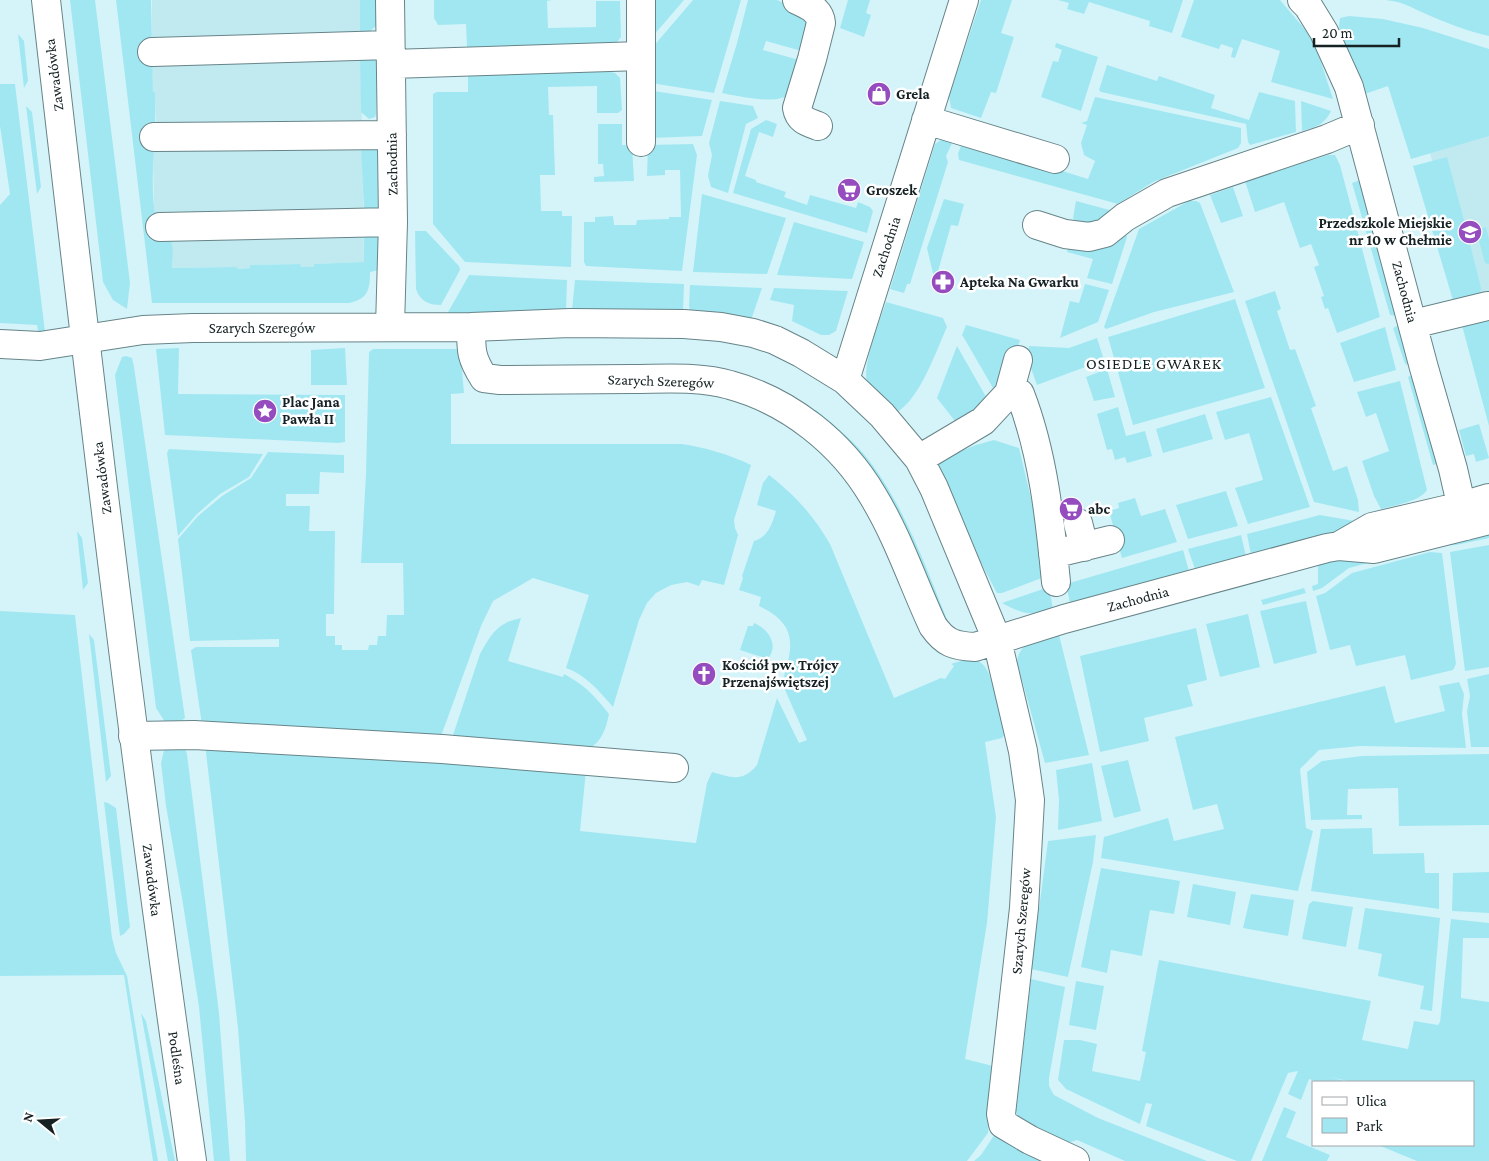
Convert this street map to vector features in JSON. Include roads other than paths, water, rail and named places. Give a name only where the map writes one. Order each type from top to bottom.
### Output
[{"type":"street","name":"Zawadówka","points":[[46,0],[84,339],[162,955]]},
{"type":"street","name":"Zachodnia","points":[[390,0],[393,222],[390,327]]},
{"type":"street","points":[[641,0],[641,142]]},
{"type":"street","points":[[797,0],[814,9],[821,18],[812,60],[797,108],[798,114],[803,120],[818,126]]},
{"type":"street","name":"Zachodnia","points":[[845,380],[964,0]]},
{"type":"street","name":"Zachodnia","points":[[1302,0],[1308,6],[1324,32],[1347,80],[1413,324],[1472,517]]},
{"type":"street","points":[[152,52],[641,56]]},
{"type":"street","points":[[926,120],[1055,159]]},
{"type":"street","points":[[1037,225],[1065,234],[1089,237],[1105,232],[1125,217],[1167,193],[1327,139],[1360,125]]},
{"type":"street","points":[[154,137],[392,135]]},
{"type":"street","points":[[160,227],[393,222]]},
{"type":"street","points":[[1413,324],[1487,306]]},
{"type":"street","name":"Szarych Szeregów","points":[[0,344],[40,346],[143,330],[471,327],[580,323],[684,324],[721,327],[775,340],[801,353],[845,380],[882,415],[919,459],[947,518],[997,640],[1024,751],[1030,800],[1024,908],[1002,1099],[1003,1124],[1030,1140],[1076,1161]]},
{"type":"street","name":"Szarych Szeregów","points":[[471,327],[471,350],[474,363],[484,378],[500,380],[697,380],[729,384],[780,404],[807,422],[833,446],[854,468],[872,494],[890,527],[933,626],[941,637],[948,642],[965,647],[975,647],[997,640]]},
{"type":"street","points":[[919,459],[983,421],[1009,393],[1018,360]]},
{"type":"street","points":[[1009,393],[1020,394],[1027,412],[1042,476],[1056,582]]},
{"type":"street","name":"Zachodnia","points":[[997,640],[1064,619],[1339,546],[1374,549],[1472,517],[1489,498]]},
{"type":"street","points":[[1053,554],[1081,535],[1110,540]]},
{"type":"street","points":[[133,736],[204,735],[451,750],[674,768]]},
{"type":"street","name":"Podleśna","points":[[162,955],[192,1161]]},
{"type":"place","name":"Grela","points":[[879,94]]},
{"type":"place","name":"Groszek","points":[[849,190]]},
{"type":"place","name":"Przedszkole Miejskie nr 10 w Chełmie","points":[[1470,232]]},
{"type":"place","name":"Apteka Na Gwarku","points":[[943,282]]},
{"type":"place","name":"Plac Jana Pawła II","points":[[265,411]]},
{"type":"place","name":"abc","points":[[1071,509]]},
{"type":"place","name":"Kościół pw. Trójcy Przenajświętszej","points":[[704,674]]},
{"type":"district","name":"OSIEDLE GWAREK","points":[[1154,363]]}]
